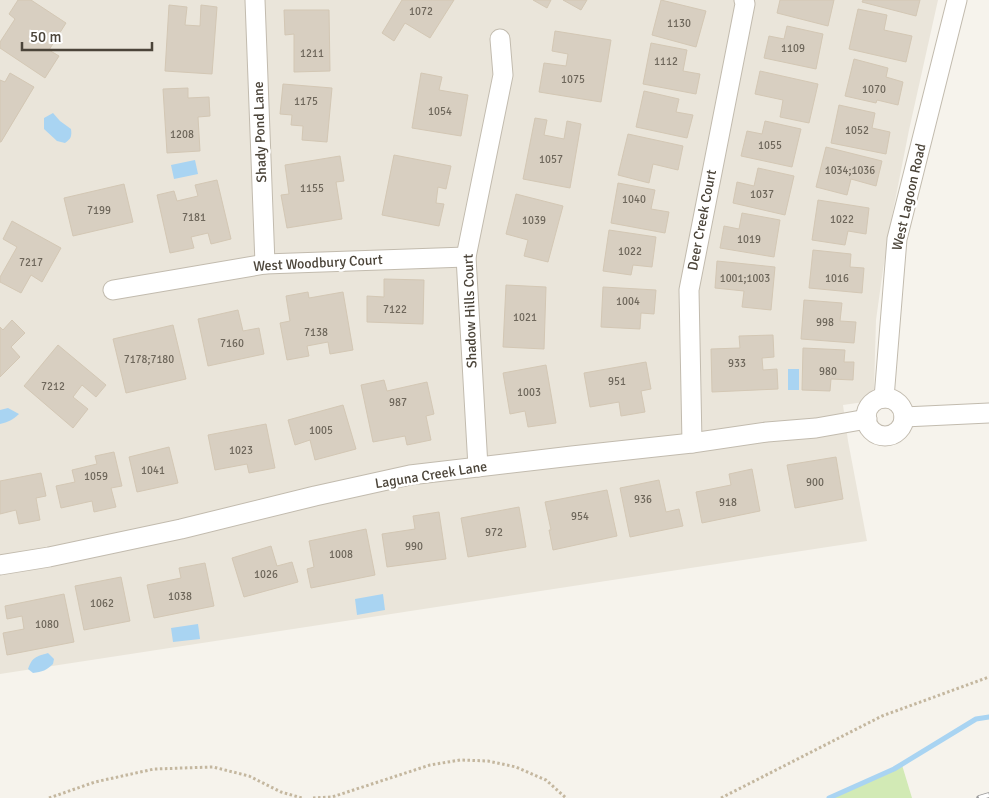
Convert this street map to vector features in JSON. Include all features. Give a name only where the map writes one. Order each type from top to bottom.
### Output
[{"type":"street","name":"Shady Pond Lane","points":[[255,0],[265,264]]},
{"type":"street","name":"Deer Creek Court","points":[[692,443],[689,290],[745,4],[744,0]]},
{"type":"street","name":"West Lagoon Road","points":[[884,398],[897,239],[958,0]]},
{"type":"street","name":"Shadow Hills Court","points":[[478,467],[466,257],[503,74],[500,39]]},
{"type":"street","name":"West Woodbury Court","points":[[112,290],[265,264],[466,257]]},
{"type":"street","points":[[884,398],[896,402],[903,411],[904,417],[897,431],[892,435],[885,436],[873,431],[868,425],[866,413],[875,401],[884,398]]},
{"type":"street","points":[[904,417],[989,412]]},
{"type":"street","name":"Laguna Creek Lane","points":[[0,565],[49,557],[162,533],[410,475],[692,443],[767,432],[816,428],[867,419]]},
{"type":"path","points":[[721,798],[882,716],[989,677]]},
{"type":"path","points":[[313,798],[332,797],[430,765],[460,760],[488,761],[516,767],[546,780],[566,798]]},
{"type":"path","points":[[49,798],[95,782],[154,769],[213,767],[249,776],[281,792],[302,798]]},
{"type":"shaded area","points":[[0,0],[938,0],[909,130],[883,270],[876,320],[874,389],[864,402],[843,405],[867,541],[0,674]]},
{"type":"green space","points":[[902,765],[912,798],[830,798],[894,769]]},
{"type":"water","points":[[53,113],[71,129],[71,137],[65,143],[57,141],[44,129],[44,118]]},
{"type":"water","points":[[195,160],[198,174],[174,179],[171,165]]},
{"type":"water","points":[[788,369],[799,369],[799,390],[788,390]]},
{"type":"water","points":[[8,408],[19,414],[15,418],[0,424],[0,410]]},
{"type":"water","points":[[383,594],[385,610],[357,615],[355,599]]},
{"type":"water","points":[[198,624],[200,639],[173,642],[171,628]]},
{"type":"water","points":[[48,653],[54,659],[51,666],[33,673],[28,669],[35,658]]},
{"type":"building","points":[[18,0],[31,0],[66,23],[49,50],[59,56],[45,78],[0,48],[0,42],[15,19],[9,14]]},
{"type":"building","points":[[402,0],[454,0],[430,38],[405,23],[394,41],[382,33]]},
{"type":"building","points":[[533,0],[551,0],[547,8]]},
{"type":"building","points":[[563,0],[587,0],[581,10]]},
{"type":"building","points":[[661,0],[706,11],[696,47],[652,35]]},
{"type":"building","points":[[780,0],[834,0],[828,26],[777,13]]},
{"type":"building","points":[[863,0],[920,0],[916,16],[862,2]]},
{"type":"building","points":[[169,5],[187,7],[185,25],[200,26],[201,5],[217,7],[212,74],[165,71]]},
{"type":"building","points":[[858,9],[887,15],[884,30],[912,36],[906,62],[849,49]]},
{"type":"building","points":[[284,10],[329,10],[330,71],[294,72],[294,34],[285,35]]},
{"type":"building","points":[[787,26],[823,34],[816,69],[764,58],[769,36],[784,39]]},
{"type":"building","points":[[555,31],[611,40],[601,102],[539,92],[544,63],[566,66],[568,54],[552,51]]},
{"type":"building","points":[[651,43],[687,50],[683,71],[700,74],[696,94],[643,84]]},
{"type":"building","points":[[854,59],[888,68],[886,77],[903,82],[898,105],[877,100],[876,103],[845,96]]},
{"type":"building","points":[[760,71],[818,84],[809,123],[780,117],[783,100],[755,94]]},
{"type":"building","points":[[10,73],[34,87],[0,142],[0,80],[5,82]]},
{"type":"building","points":[[421,73],[442,77],[439,90],[468,95],[461,136],[412,128]]},
{"type":"building","points":[[283,84],[332,88],[327,142],[302,140],[303,126],[291,125],[292,115],[280,114]]},
{"type":"building","points":[[188,88],[188,98],[209,97],[210,116],[198,117],[200,151],[167,153],[163,89]]},
{"type":"building","points":[[644,91],[679,99],[676,112],[693,115],[687,138],[636,127]]},
{"type":"building","points":[[839,105],[875,113],[872,128],[890,132],[886,154],[831,143]]},
{"type":"building","points":[[535,118],[547,120],[544,135],[564,139],[567,121],[581,124],[570,188],[523,179]]},
{"type":"building","points":[[765,121],[801,129],[792,167],[741,156],[747,131],[762,134]]},
{"type":"building","points":[[628,134],[683,146],[678,170],[653,164],[649,183],[618,175]]},
{"type":"building","points":[[826,147],[882,161],[876,186],[851,179],[847,195],[816,187]]},
{"type":"building","points":[[394,155],[451,166],[446,189],[438,187],[436,203],[444,204],[439,226],[382,215]]},
{"type":"building","points":[[340,156],[344,181],[336,182],[342,219],[287,228],[281,195],[289,194],[285,165]]},
{"type":"building","points":[[758,168],[794,176],[785,215],[733,203],[737,182],[754,186]]},
{"type":"building","points":[[217,180],[231,239],[211,244],[208,233],[191,237],[194,248],[170,253],[157,195],[174,191],[177,201],[198,196],[195,185]]},
{"type":"building","points":[[618,183],[655,190],[651,209],[669,212],[665,233],[611,223]]},
{"type":"building","points":[[124,184],[133,222],[73,236],[64,198]]},
{"type":"building","points":[[516,194],[563,206],[548,262],[524,256],[528,240],[506,234]]},
{"type":"building","points":[[818,200],[869,208],[866,234],[848,231],[845,245],[812,240]]},
{"type":"building","points":[[742,213],[780,220],[774,257],[720,248],[724,226],[739,229]]},
{"type":"building","points":[[12,221],[61,248],[42,282],[31,275],[21,293],[0,282],[0,277],[17,247],[3,239]]},
{"type":"building","points":[[609,230],[656,237],[652,267],[633,265],[631,275],[603,271]]},
{"type":"building","points":[[813,250],[851,254],[850,267],[864,268],[862,293],[809,288]]},
{"type":"building","points":[[717,261],[775,267],[771,310],[742,307],[744,291],[715,288]]},
{"type":"building","points":[[384,279],[424,280],[423,324],[367,322],[367,296],[384,297]]},
{"type":"building","points":[[506,285],[546,287],[544,349],[503,347]]},
{"type":"building","points":[[603,287],[656,290],[654,314],[641,313],[640,329],[601,327]]},
{"type":"building","points":[[308,292],[309,298],[343,292],[353,350],[330,354],[328,342],[307,346],[309,356],[287,360],[280,323],[290,321],[286,296]]},
{"type":"building","points":[[804,300],[842,303],[840,321],[856,322],[854,343],[801,339]]},
{"type":"building","points":[[238,310],[243,331],[259,328],[264,354],[208,366],[198,319]]},
{"type":"building","points":[[12,320],[25,333],[11,347],[20,357],[0,377],[0,327],[3,330]]},
{"type":"building","points":[[173,325],[186,379],[126,393],[113,339]]},
{"type":"building","points":[[773,335],[774,357],[762,358],[763,370],[777,369],[778,389],[712,392],[711,349],[740,348],[739,336]]},
{"type":"building","points":[[58,345],[106,385],[96,397],[82,385],[73,397],[88,409],[73,428],[24,386]]},
{"type":"building","points":[[803,348],[845,350],[844,362],[854,362],[853,380],[831,379],[830,391],[802,390]]},
{"type":"building","points":[[646,362],[651,389],[641,391],[645,412],[621,416],[619,402],[590,407],[584,373]]},
{"type":"building","points":[[546,365],[556,423],[528,427],[525,411],[510,414],[503,373]]},
{"type":"building","points":[[384,380],[387,391],[427,382],[434,414],[426,416],[431,440],[407,445],[405,436],[373,442],[361,385]]},
{"type":"building","points":[[343,405],[356,449],[315,460],[310,440],[295,445],[288,420]]},
{"type":"building","points":[[266,424],[275,468],[249,473],[247,464],[215,470],[208,435]]},
{"type":"building","points":[[169,447],[178,483],[137,492],[129,457]]},
{"type":"building","points":[[114,452],[122,486],[111,488],[116,507],[94,512],[92,501],[61,508],[56,486],[75,482],[72,470],[97,464],[95,456]]},
{"type":"building","points":[[836,457],[843,499],[795,508],[787,465]]},
{"type":"building","points":[[752,469],[760,511],[702,523],[696,492],[731,485],[729,474]]},
{"type":"building","points":[[41,473],[46,496],[36,498],[40,520],[19,524],[16,510],[0,514],[0,481]]},
{"type":"building","points":[[659,480],[666,512],[679,509],[683,526],[630,537],[620,488]]},
{"type":"building","points":[[607,490],[617,536],[553,550],[545,502]]},
{"type":"building","points":[[519,507],[526,547],[468,557],[461,518]]},
{"type":"building","points":[[439,512],[446,559],[387,567],[382,534],[415,529],[413,516]]},
{"type":"building","points":[[366,529],[375,575],[311,588],[307,569],[314,567],[309,541]]},
{"type":"building","points":[[271,546],[277,566],[292,562],[298,582],[244,597],[232,558]]},
{"type":"building","points":[[205,563],[214,606],[154,618],[147,585],[181,578],[179,568]]},
{"type":"building","points":[[121,577],[130,621],[84,630],[75,586]]},
{"type":"building","points":[[64,594],[74,642],[7,655],[3,633],[24,629],[22,616],[7,619],[5,606]]},
{"type":"waterway","points":[[829,798],[894,769],[976,719],[989,717]]},
{"type":"railway","points":[[979,798],[989,795]]}]
